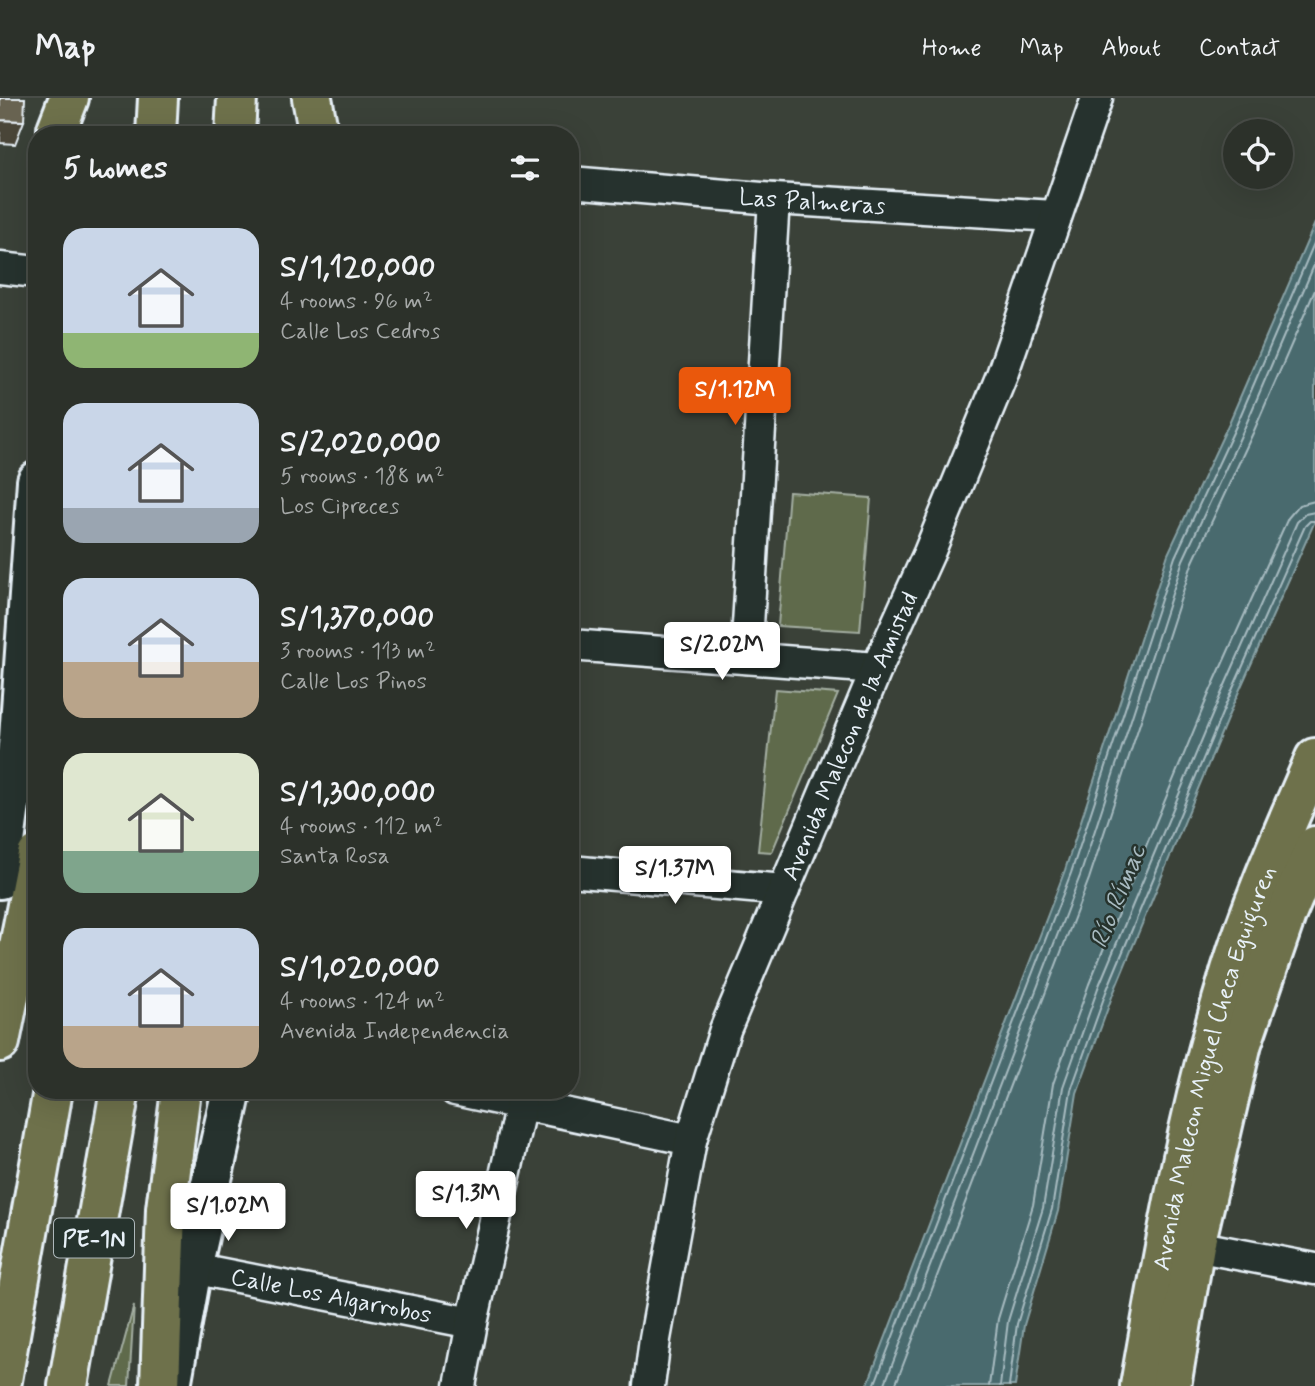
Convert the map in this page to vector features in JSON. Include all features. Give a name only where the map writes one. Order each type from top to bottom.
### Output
[{"type":"main road","points":[[156,126],[158,98]]},
{"type":"main road","points":[[235,126],[237,98]]},
{"type":"main road","points":[[312,98],[320,126]]},
{"type":"main road","points":[[0,879],[19,738],[28,610]]},
{"type":"main road","name":"Avenida Malecon Miguel Checa Eguiguren","points":[[1171,1386],[1180,1243],[1208,1055],[1231,970],[1256,895],[1315,758]]},
{"type":"main road","name":"Avenida Malecon Miguel Checa Eguiguren","points":[[1140,1386],[1180,1243],[1242,1043],[1286,915],[1315,846]]},
{"type":"main road","points":[[0,1042],[28,900]]},
{"type":"main road","name":"PE-1N","points":[[1,1386],[50,1099]]},
{"type":"main road","name":"PE-1N","points":[[68,1386],[118,1099]]},
{"type":"main road","points":[[160,1386],[166,1209],[180,1099]]},
{"type":"main road","points":[[171,1386],[192,1268],[230,1099]]},
{"type":"street","points":[[324,126],[330,98]]},
{"type":"street","name":"Avenida Malecon de la Amistad","points":[[649,1386],[691,1140],[725,1030],[1002,375],[1055,216],[1089,99]]},
{"type":"street","name":"Las Palmeras","points":[[579,184],[1055,216]]},
{"type":"street","points":[[746,658],[774,199]]},
{"type":"street","points":[[0,268],[28,271]]},
{"type":"street","points":[[579,646],[877,668]]},
{"type":"street","points":[[579,872],[783,890]]},
{"type":"street","points":[[497,1099],[691,1140]]},
{"type":"street","points":[[460,1386],[521,1104]]},
{"type":"street","points":[[1180,1243],[1315,1269]]},
{"type":"street","name":"Calle Los Algarrobos","points":[[192,1268],[472,1323]]},
{"type":"green space","points":[[789,492],[871,498],[860,631],[778,626]]},
{"type":"green space","points":[[775,689],[838,694],[772,852],[758,851]]},
{"type":"green space","points":[[134,1305],[129,1386],[112,1386]]},
{"type":"water","name":"Río Rímac","points":[[1315,223],[1315,521],[1232,707],[1113,994],[1077,1093],[1058,1211],[1024,1325],[1015,1386],[867,1386],[1065,870],[1168,554],[1229,423]]},
{"type":"building","points":[[0,98],[25,98],[24,121],[0,120]]}]
